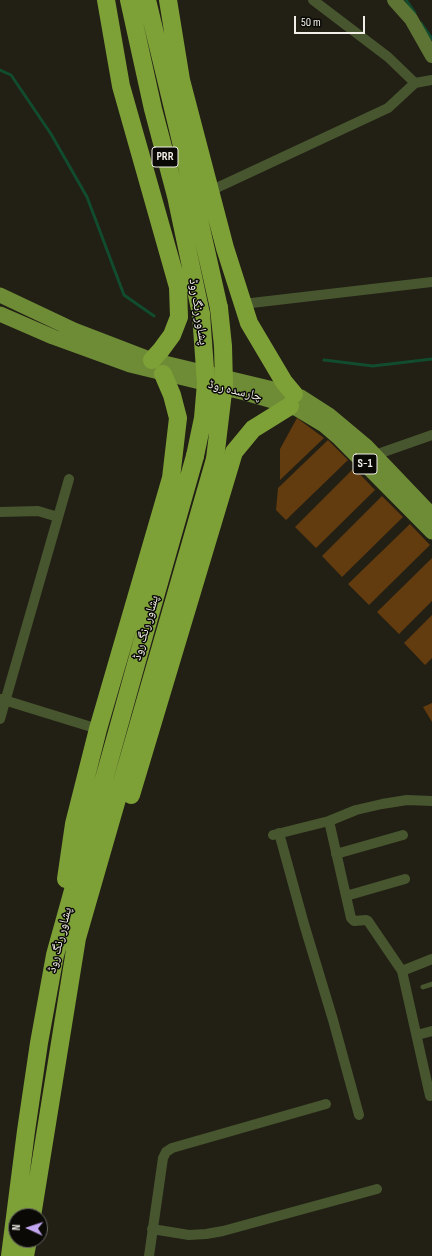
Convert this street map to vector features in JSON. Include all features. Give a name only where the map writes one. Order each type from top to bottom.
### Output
[{"type":"highway","points":[[106,0],[121,86],[178,287],[179,317],[172,335],[152,360]]},
{"type":"highway","name":"پشاور رنگ روڈ","points":[[10,1256],[39,1043],[55,955],[195,456],[203,418],[206,383],[201,314],[176,196],[153,109],[129,0]]},
{"type":"highway","name":"پشاور رنگ روڈ","points":[[33,1208],[77,938],[214,460],[224,384],[223,346],[219,308],[147,0]]},
{"type":"highway","points":[[77,938],[104,885],[234,452],[253,429],[292,400],[284,382],[249,323],[225,248],[181,80],[168,0]]},
{"type":"highway","points":[[55,955],[74,824],[98,729],[171,478],[178,418],[172,395],[163,374]]},
{"type":"main road","name":"چارسدہ روڈ","points":[[0,295],[74,330],[152,360],[292,400],[324,425],[348,447],[432,532]]},
{"type":"main road","name":"چارسدہ روڈ","points":[[0,314],[52,337],[130,365],[245,393],[292,400],[301,397],[329,415],[375,455],[432,515]]},
{"type":"street","points":[[313,0],[388,57],[415,83]]},
{"type":"street","points":[[394,0],[411,19],[432,56]]},
{"type":"street","points":[[210,191],[388,108],[415,83],[432,80]]},
{"type":"street","points":[[243,304],[432,282]]},
{"type":"street","points":[[375,455],[432,435]]},
{"type":"street","points":[[0,719],[3,699],[69,480]]},
{"type":"street","points":[[0,512],[38,511],[58,517]]},
{"type":"street","points":[[3,699],[98,729]]},
{"type":"street","points":[[359,1115],[333,1020],[276,834],[329,821],[356,810],[382,804],[407,800],[432,801]]},
{"type":"street","points":[[329,821],[351,918],[357,921],[368,921],[402,972],[430,1085],[430,1096]]},
{"type":"street","points":[[336,854],[403,835]]},
{"type":"street","points":[[346,896],[404,879]]},
{"type":"street","points":[[402,972],[432,959]]},
{"type":"street","points":[[417,1035],[432,1031]]},
{"type":"street","points":[[149,1256],[163,1158],[166,1152],[172,1148],[326,1104]]},
{"type":"street","points":[[152,1230],[189,1235],[224,1231],[378,1189]]},
{"type":"lane","points":[[424,987],[432,984]]},
{"type":"building","points":[[297,418],[324,438],[280,480],[280,449]]},
{"type":"building","points":[[328,440],[348,460],[286,520],[276,510],[278,488]]},
{"type":"building","points":[[354,468],[375,490],[316,548],[295,527]]},
{"type":"building","points":[[382,496],[403,517],[342,577],[322,556]]},
{"type":"building","points":[[410,524],[430,545],[369,605],[348,584]]},
{"type":"building","points":[[432,558],[432,601],[399,634],[377,612]]},
{"type":"building","points":[[432,615],[432,658],[425,665],[404,643]]},
{"type":"building","points":[[432,703],[432,722],[423,707]]},
{"type":"waterway","points":[[406,0],[415,13]]},
{"type":"waterway","points":[[421,23],[432,39]]},
{"type":"waterway","points":[[0,70],[11,75],[51,134],[87,197],[124,295],[154,316]]},
{"type":"waterway","points":[[324,360],[373,366],[432,359]]}]
